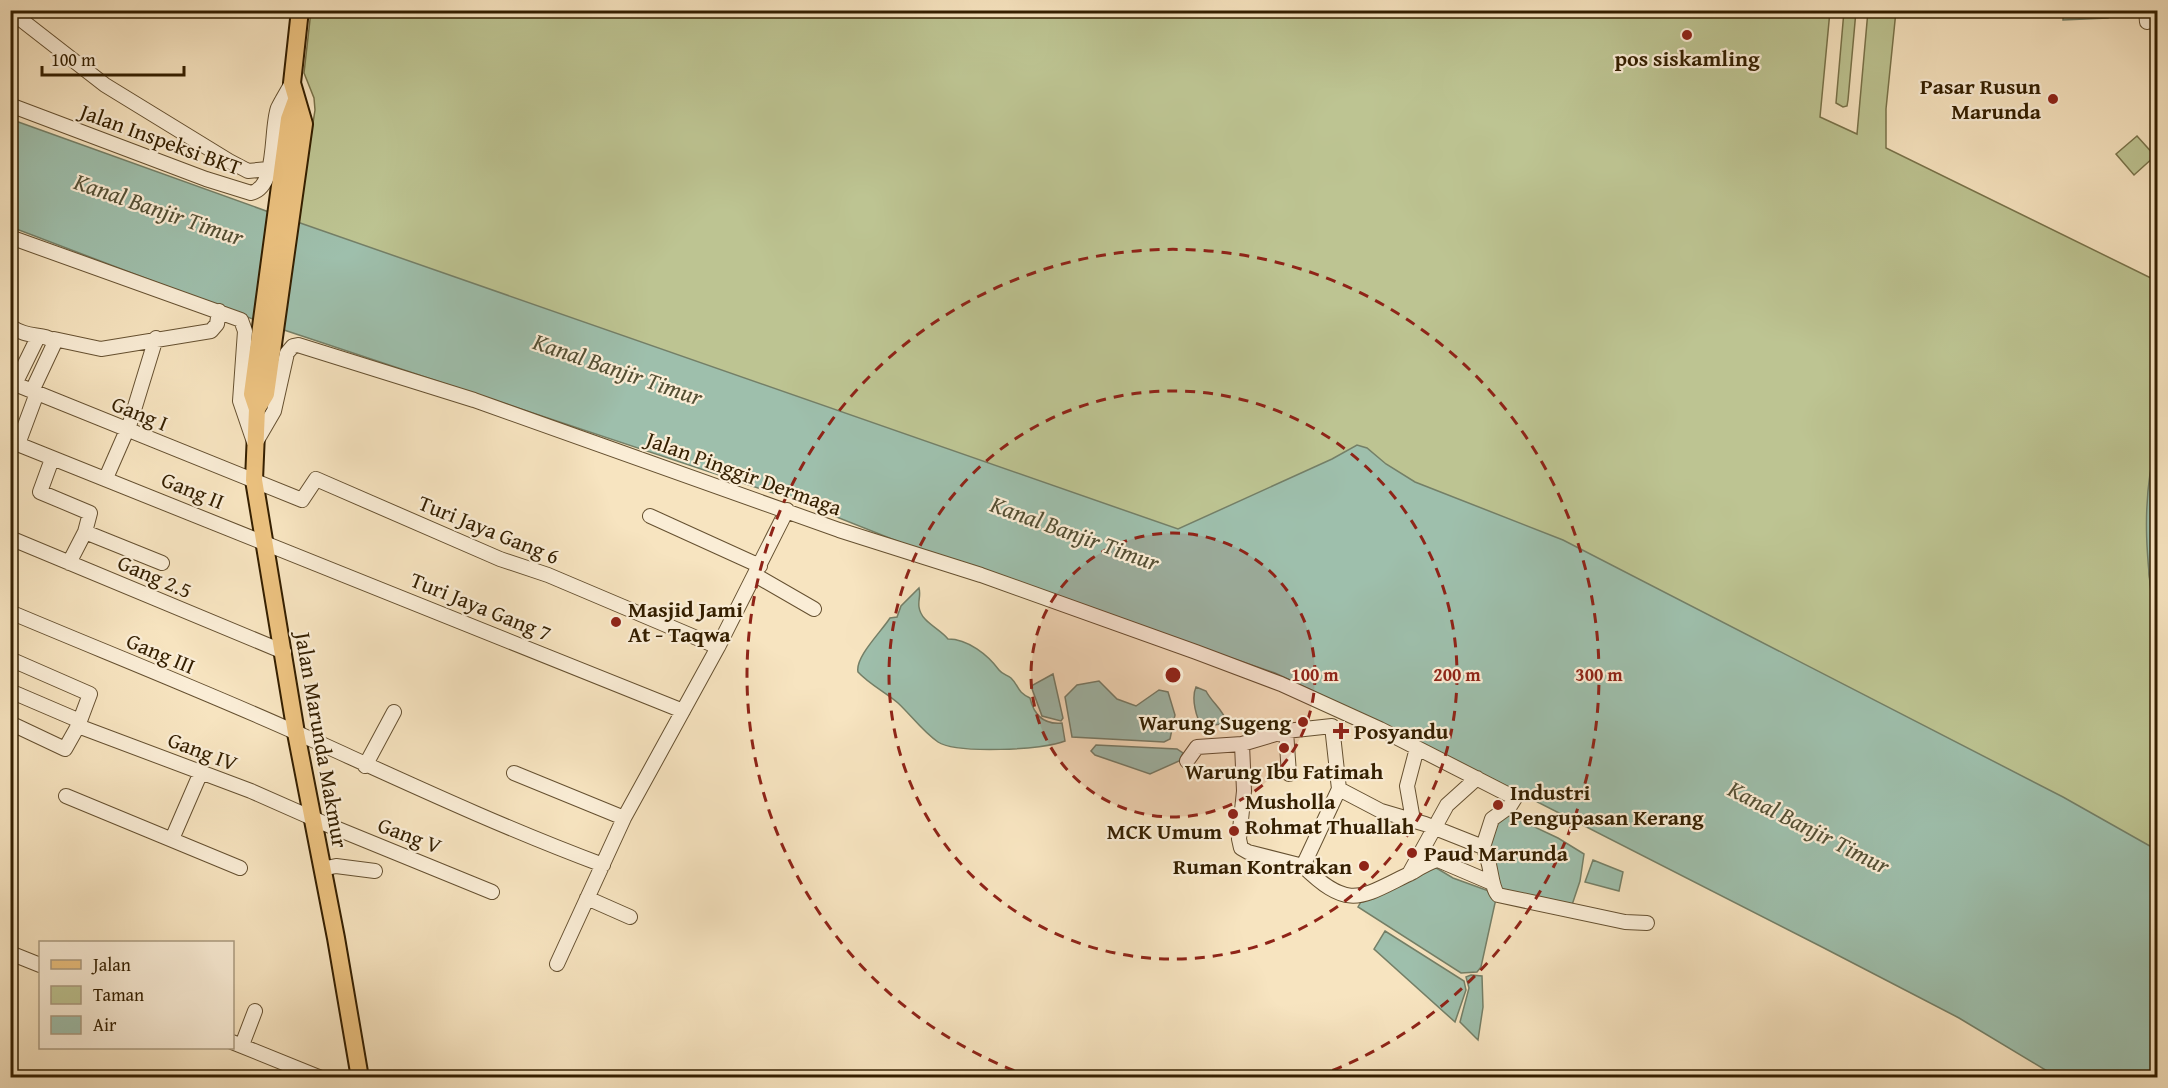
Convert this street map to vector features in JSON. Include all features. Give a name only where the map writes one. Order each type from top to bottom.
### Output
[{"type":"main road","name":"Jalan Marunda Makmur","points":[[266,337],[291,220],[304,124],[292,83],[300,10]]},
{"type":"main road","name":"Jalan Marunda Makmur","points":[[296,100],[289,118],[276,213],[266,337],[266,394],[257,409],[254,480],[296,733],[360,1077]]},
{"type":"street","points":[[10,11],[105,85],[220,156],[248,171],[268,169]]},
{"type":"street","name":"Jalan Inspeksi BKT","points":[[10,105],[251,193],[262,188],[268,169],[278,109],[292,83]]},
{"type":"street","points":[[10,237],[241,320],[244,326],[240,401],[255,444]]},
{"type":"street","points":[[10,326],[27,336],[101,349],[156,338],[211,331],[217,324],[219,311]]},
{"type":"street","points":[[13,383],[38,337]]},
{"type":"street","points":[[106,477],[127,431],[156,338]]},
{"type":"street","points":[[14,442],[55,346],[54,339]]},
{"type":"street","name":"Jalan Pinggir Dermaga","points":[[255,444],[274,411],[287,353],[293,346],[302,345],[474,400],[839,530],[1019,588],[1281,684],[1417,747],[1515,798],[1510,806],[1492,819],[1483,847]]},
{"type":"street","name":"Gang I","points":[[13,383],[127,431],[254,480]]},
{"type":"street","name":"Gang II","points":[[14,442],[52,459],[106,477],[264,541]]},
{"type":"street","points":[[52,459],[40,492],[90,513],[85,532],[69,563]]},
{"type":"street","name":"Turi Jaya Gang 6","points":[[254,480],[303,501],[316,479],[500,559],[548,575],[718,647]]},
{"type":"street","points":[[557,964],[624,818],[718,647],[787,510]]},
{"type":"street","points":[[650,516],[757,570],[814,609]]},
{"type":"street","points":[[85,532],[162,563]]},
{"type":"street","name":"Gang 2.5","points":[[10,538],[284,652]]},
{"type":"street","name":"Turi Jaya Gang 7","points":[[264,541],[683,711]]},
{"type":"street","name":"Gang III","points":[[10,612],[296,733],[365,766],[528,837],[603,865]]},
{"type":"street","points":[[10,659],[89,692],[79,723],[65,749],[10,723]]},
{"type":"street","name":"Gang IV","points":[[10,691],[79,723],[312,819]]},
{"type":"street","points":[[1319,726],[1326,704]]},
{"type":"street","points":[[365,766],[394,712]]},
{"type":"street","points":[[1188,761],[1198,747],[1242,744],[1286,731],[1330,725],[1334,730],[1340,789],[1303,866]]},
{"type":"street","points":[[1286,731],[1289,774]]},
{"type":"street","points":[[1242,744],[1244,791],[1239,839],[1241,848],[1303,866],[1328,887],[1352,898],[1377,891],[1438,860],[1492,883]]},
{"type":"street","points":[[1413,820],[1407,786],[1417,747]]},
{"type":"street","points":[[172,839],[201,772]]},
{"type":"street","points":[[514,773],[624,818]]},
{"type":"street","points":[[1409,874],[1426,846],[1433,827],[1449,802],[1477,778]]},
{"type":"street","points":[[1340,789],[1381,811],[1433,827],[1483,847],[1490,863],[1492,883],[1498,895],[1625,922],[1647,923]]},
{"type":"street","points":[[66,796],[240,868]]},
{"type":"street","name":"Gang V","points":[[312,819],[492,892]]},
{"type":"street","points":[[322,869],[336,866],[375,871]]},
{"type":"street","points":[[587,898],[630,917]]},
{"type":"street","points":[[10,953],[39,965]]},
{"type":"street","points":[[255,1011],[237,1044],[321,1077]]},
{"type":"green space","points":[[311,11],[1830,11],[1820,117],[1857,134],[1868,11],[1896,11],[1886,109],[1886,148],[2157,281],[2158,442],[2152,459],[2149,573],[2158,644],[2157,858],[1182,536],[297,227],[315,110],[314,98],[304,73]]},
{"type":"green space","points":[[1844,11],[1856,11],[1848,100],[1847,106],[1843,107],[1836,103]]},
{"type":"green space","points":[[2137,136],[2155,156],[2134,175],[2116,154]]},
{"type":"water","points":[[2063,10],[2115,11],[2108,18],[2063,20]]},
{"type":"water","name":"Kanal Banjir Timur","points":[[10,119],[283,217],[1178,529],[1332,459],[1357,445],[1367,448],[1386,464],[1415,482],[1563,540],[2063,797],[2157,850],[2157,1077],[2057,1077],[1959,1018],[1822,947],[1406,735],[1275,673],[922,551],[794,500],[266,324],[11,227]]},
{"type":"water","points":[[2157,442],[2157,644],[2148,568],[2147,517],[2151,466]]},
{"type":"water","points":[[919,588],[919,607],[923,617],[948,639],[970,645],[1011,678],[1022,693],[1030,698],[1040,718],[1062,723],[1065,741],[1039,747],[1001,749],[948,746],[933,738],[898,703],[858,672],[860,659],[870,645],[890,618],[897,617],[901,606]]},
{"type":"water","points":[[1053,674],[1063,718],[1061,721],[1042,716],[1031,686]]},
{"type":"water","points":[[1099,681],[1117,699],[1136,706],[1159,690],[1168,692],[1175,715],[1170,739],[1164,742],[1072,737],[1065,697],[1077,685]]},
{"type":"water","points":[[1196,687],[1206,691],[1227,723],[1203,727],[1195,708]]},
{"type":"water","points":[[1096,745],[1177,749],[1183,753],[1179,761],[1150,774],[1095,755],[1091,751]]},
{"type":"water","points":[[1507,814],[1558,838],[1584,854],[1580,881],[1572,905],[1498,894],[1486,844],[1494,820]]},
{"type":"water","points":[[1593,860],[1623,872],[1619,891],[1585,882]]},
{"type":"water","points":[[1433,866],[1453,878],[1497,894],[1481,967],[1477,972],[1461,973],[1358,907],[1362,900]]},
{"type":"water","points":[[1385,931],[1464,981],[1466,990],[1455,1022],[1374,949]]},
{"type":"water","points":[[1482,976],[1483,1007],[1478,1040],[1460,1022],[1469,988],[1466,977]]},
{"type":"place","name":"pos siskamling","points":[[1687,35]]},
{"type":"place","name":"Pasar Rusun Marunda","points":[[2053,99]]},
{"type":"place","name":"Masjid Jami At - Taqwa","points":[[616,622]]},
{"type":"place","name":"Warung Sugeng","points":[[1303,722]]},
{"type":"place","name":"Posyandu","points":[[1341,731]]},
{"type":"place","name":"Warung Ibu Fatimah","points":[[1284,748]]},
{"type":"place","name":"Industri Pengupasan Kerang","points":[[1498,805]]},
{"type":"place","name":"Musholla Rohmat Thuallah","points":[[1233,814]]},
{"type":"place","name":"MCK Umum","points":[[1234,831]]},
{"type":"place","name":"Paud Marunda","points":[[1412,853]]},
{"type":"place","name":"Ruman Kontrakan","points":[[1364,866]]}]
